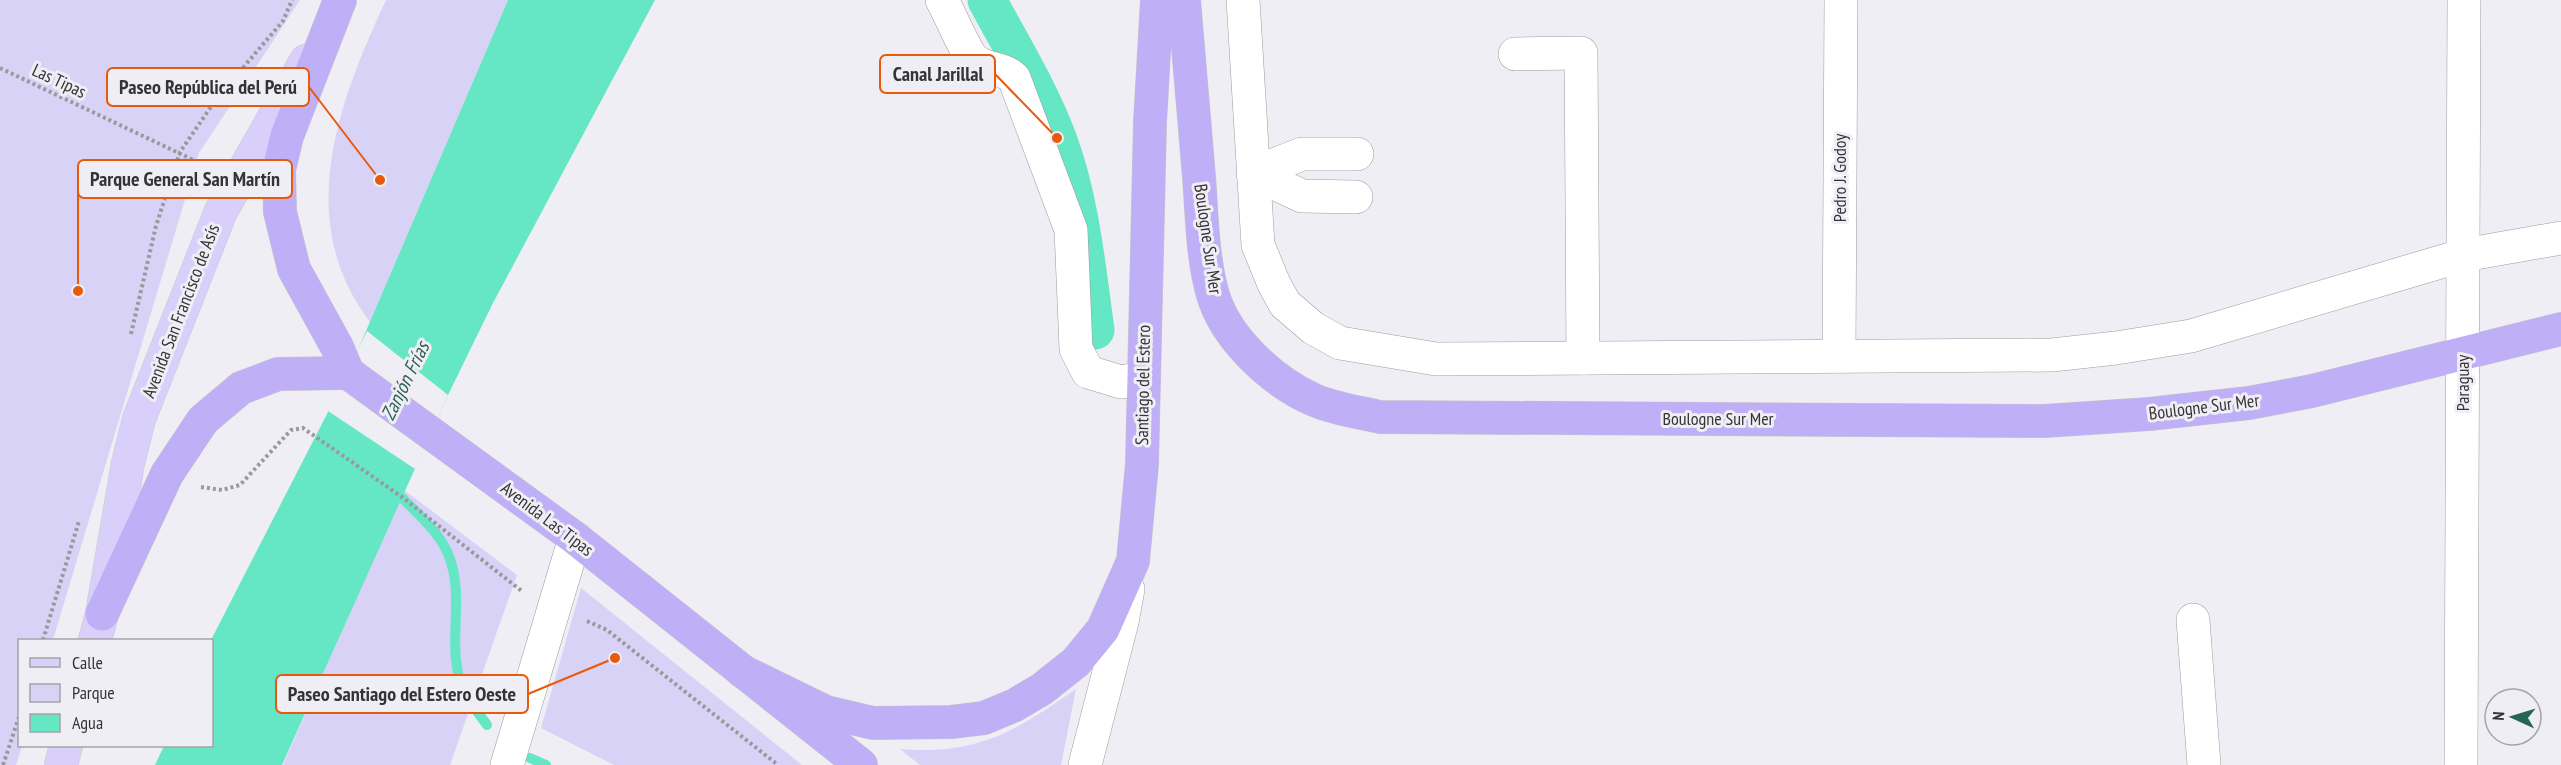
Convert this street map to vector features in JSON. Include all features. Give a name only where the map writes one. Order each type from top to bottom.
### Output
[{"type":"highway","name":"Santiago del Estero","points":[[1132,561],[1142,464],[1150,122],[1157,0]]},
{"type":"highway","name":"Boulogne Sur Mer","points":[[1184,0],[1204,239],[1213,296],[1235,337],[1264,367],[1292,388],[1315,400],[1344,410],[1380,417],[2044,421],[2149,414],[2249,403],[2312,392],[2561,329]]},
{"type":"highway","points":[[99,627],[167,474],[203,420],[241,388],[278,374],[348,373],[337,348],[294,270],[280,212],[279,170],[287,136],[338,4]]},
{"type":"highway","name":"Avenida Las Tipas","points":[[348,373],[575,538],[861,765]]},
{"type":"highway","name":"Avenida Las Tipas","points":[[742,671],[826,712],[849,719],[873,723],[918,724],[984,718],[1042,689],[1076,662],[1103,628],[1132,561]]},
{"type":"main road","name":"Avenida San Francisco de Asís","points":[[99,627],[128,463],[139,419],[220,211],[338,4]]},
{"type":"main road","points":[[61,765],[66,747]]},
{"type":"street","points":[[942,0],[973,58],[990,69],[1005,69],[1014,78],[1018,88],[1071,230],[1076,348],[1088,372],[1120,382],[1143,378]]},
{"type":"street","points":[[1243,0],[1258,245],[1285,304],[1313,328],[1340,343],[1436,359],[2052,355],[2192,336],[2464,255],[2561,238]]},
{"type":"street","name":"Pedro J. Godoy","points":[[1839,356],[1841,0]]},
{"type":"street","name":"Paraguay","points":[[2461,765],[2464,0]]},
{"type":"street","points":[[1515,54],[1581,53],[1582,358]]},
{"type":"street","points":[[1253,173],[1302,154],[1356,154]]},
{"type":"street","points":[[1253,173],[1302,196],[1356,197]]},
{"type":"street","points":[[507,765],[575,538]]},
{"type":"street","name":"Santiago del Estero","points":[[1085,765],[1122,622],[1132,561]]},
{"type":"street","points":[[2193,620],[2204,765]]},
{"type":"path","name":"Las Tipas","points":[[0,68],[180,152],[236,182]]},
{"type":"path","points":[[315,435],[402,497],[530,597],[607,630],[778,765]]},
{"type":"path","points":[[3,765],[18,720]]},
{"type":"green space","points":[[0,0],[300,0],[199,153],[53,639],[18,639],[18,747],[22,747],[16,765],[0,765]]},
{"type":"green space","points":[[386,0],[508,0],[370,322],[347,283],[333,244],[329,203],[331,162],[352,80]]},
{"type":"green space","points":[[404,490],[517,575],[450,765],[283,765]]},
{"type":"green space","points":[[581,588],[802,765],[614,765],[541,728]]},
{"type":"green space","points":[[1076,689],[1061,765],[920,765],[900,749],[927,750],[974,744],[1014,728]]},
{"type":"water","name":"Zanjón Frías","points":[[508,0],[655,0],[493,303],[448,395],[282,765],[155,765],[164,747],[213,747],[212,639],[348,373]]},
{"type":"pier","points":[[367,331],[448,395],[415,469],[328,411]]},
{"type":"waterway","points":[[987,0],[1042,103],[1065,161],[1077,209],[1095,330]]},
{"type":"waterway","points":[[393,488],[433,530],[450,559],[456,592],[455,642],[459,675],[466,695],[487,725]]},
{"type":"waterway","points":[[530,758],[546,765]]},
{"type":"place","name":"Canal Jarillal","points":[[1057,138]]},
{"type":"place","name":"Paseo República del Perú","points":[[380,180]]},
{"type":"place","name":"Parque General San Martín","points":[[78,291]]},
{"type":"place","name":"Paseo Santiago del Estero Oeste","points":[[615,658]]}]
